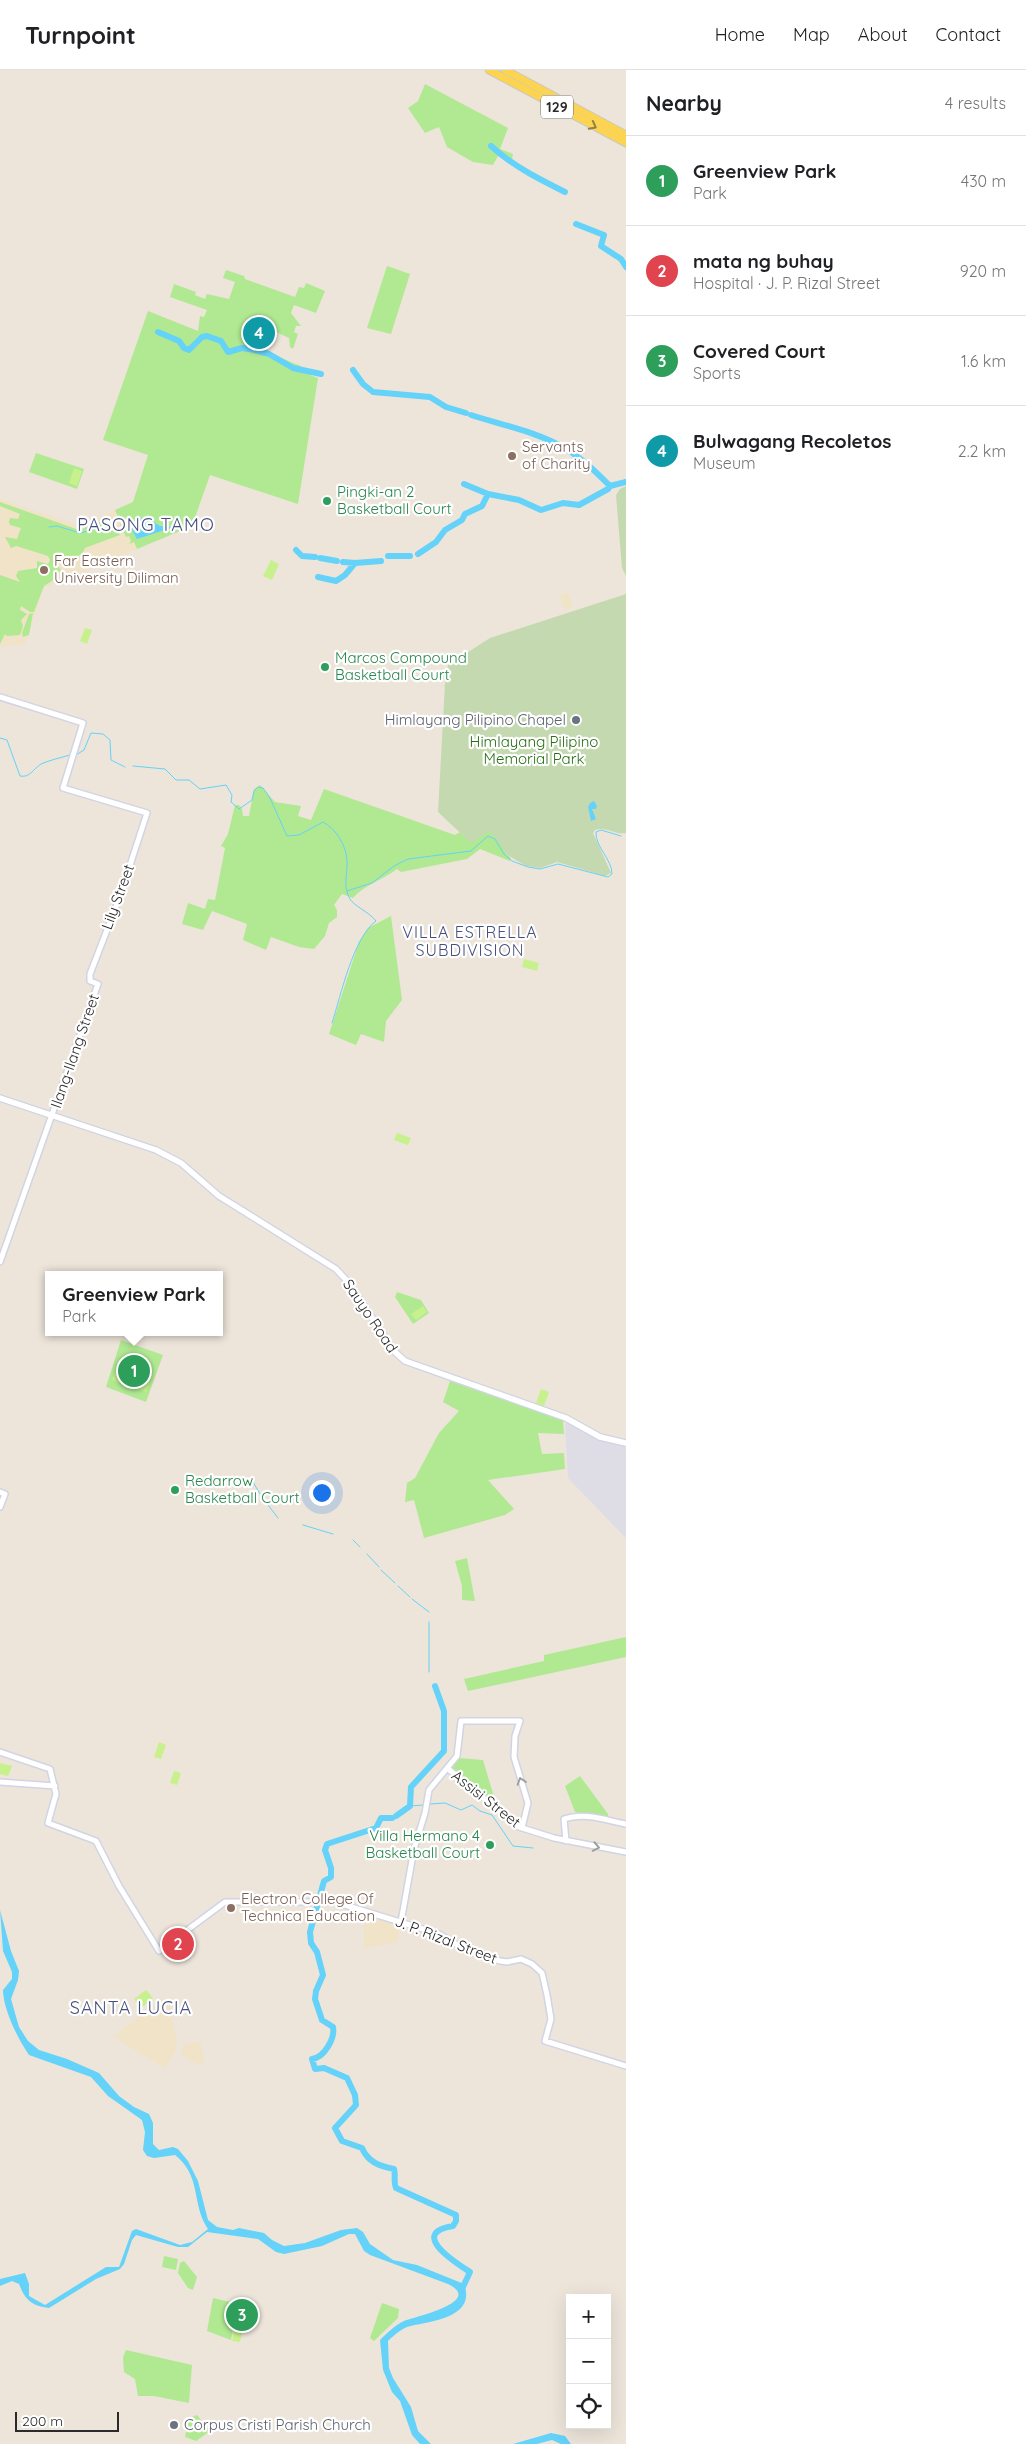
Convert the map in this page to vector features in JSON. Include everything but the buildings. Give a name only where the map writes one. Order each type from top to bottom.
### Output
[{"type":"main road","name":"129","points":[[489,70],[626,144]]},
{"type":"main road","name":"129","points":[[506,70],[626,135]]},
{"type":"main road","name":"Sauyo Road","points":[[0,1098],[52,1117],[156,1150],[178,1161],[218,1196],[328,1262],[349,1283],[395,1352],[405,1362],[566,1418],[600,1437],[626,1443]]},
{"type":"street","name":"Lily Street","points":[[0,697],[83,722],[63,788],[147,813],[89,980],[98,984]]},
{"type":"street","name":"Ilang-Ilang Street","points":[[0,1262],[98,984]]},
{"type":"street","points":[[0,1507],[2,1493]]},
{"type":"street","points":[[401,1922],[417,1839],[425,1814],[429,1790],[458,1754],[460,1721],[520,1722],[515,1736],[514,1757],[528,1803],[522,1828]]},
{"type":"street","points":[[0,1752],[50,1769],[55,1786],[0,1782]]},
{"type":"street","name":"Assisi Street","points":[[447,1768],[522,1828],[566,1841],[626,1852]]},
{"type":"street","name":"J. P. Rizal Street","points":[[55,1786],[56,1796],[48,1823],[96,1841],[124,1894],[159,1951],[225,1902],[335,1902],[439,1934],[472,1952],[504,1962],[526,1960],[542,1974],[551,2019],[545,2041],[626,2066]]},
{"type":"street","points":[[566,1841],[564,1819],[584,1815],[626,1824]]},
{"type":"shaded area","name":"Far Eastern University Diliman","points":[[148,455],[210,475],[192,526],[44,588],[25,644],[0,647],[0,499],[80,526],[133,502]]},
{"type":"shaded area","points":[[568,592],[573,607],[564,610],[560,595]]},
{"type":"shaded area","points":[[568,1422],[593,1437],[626,1445],[626,1538],[568,1478],[565,1424]]},
{"type":"shaded area","points":[[369,1913],[399,1923],[398,1942],[364,1948],[364,1924]]},
{"type":"shaded area","points":[[163,1998],[170,2008],[177,2045],[165,2068],[113,2037]]},
{"type":"shaded area","points":[[201,2042],[204,2060],[200,2066],[180,2054],[184,2044]]},
{"type":"green space","points":[[425,84],[508,128],[500,149],[513,154],[511,164],[498,156],[493,165],[473,162],[447,147],[439,127],[425,133],[408,108],[418,101]]},
{"type":"green space","points":[[387,266],[410,274],[391,334],[367,328]]},
{"type":"green space","points":[[226,270],[295,297],[299,287],[304,288],[306,283],[325,291],[316,313],[294,305],[291,313],[301,326],[296,326],[294,332],[298,334],[293,349],[290,347],[289,338],[270,329],[271,325],[253,319],[247,341],[301,366],[303,372],[318,378],[298,504],[210,475],[192,526],[137,549],[134,542],[129,544],[131,541],[129,536],[126,537],[120,524],[125,523],[120,521],[115,510],[133,502],[148,455],[103,440],[148,311],[198,331],[200,316],[204,317],[207,310],[170,297],[174,284],[196,292],[195,295],[205,299],[207,294],[229,299],[235,282],[223,278]]},
{"type":"green space","points":[[36,453],[84,469],[77,489],[29,472]]},
{"type":"green space","points":[[74,468],[82,471],[77,486],[69,483]]},
{"type":"green space","points":[[626,486],[626,576],[622,568],[616,495],[620,489]]},
{"type":"green space","points":[[0,502],[79,530],[112,517],[120,535],[85,548],[82,554],[71,559],[69,556],[55,562],[61,570],[52,581],[44,586],[34,612],[30,612],[21,606],[20,610],[27,614],[21,620],[23,626],[20,635],[7,636],[5,634],[0,644],[0,575],[20,582],[16,576],[18,571],[37,568],[37,561],[48,564],[50,560],[48,556],[16,546],[11,548],[5,537],[17,539],[21,528],[10,525],[10,518],[18,519],[20,514],[0,506]]},
{"type":"green space","points":[[271,560],[279,564],[272,580],[263,576]]},
{"type":"green space","name":"Himlayang Pilipino Memorial Park","points":[[626,594],[626,833],[599,829],[593,833],[611,873],[605,876],[557,862],[540,868],[526,866],[506,854],[500,843],[489,832],[471,843],[438,812],[445,684],[448,665],[490,638]]},
{"type":"green space","points":[[33,613],[29,635],[23,637],[22,633],[29,614]]},
{"type":"green space","points":[[85,628],[92,630],[87,644],[80,641]]},
{"type":"green space","points":[[260,785],[275,802],[301,806],[298,816],[311,820],[324,789],[455,835],[460,832],[457,827],[496,829],[506,854],[511,858],[510,861],[480,849],[467,859],[401,872],[397,869],[357,893],[353,898],[342,894],[334,905],[337,910],[337,917],[329,923],[325,936],[314,949],[299,947],[271,937],[266,950],[243,940],[247,924],[212,911],[203,930],[182,924],[188,903],[205,909],[208,899],[215,900],[225,848],[221,846],[228,834],[235,805],[239,805],[242,809],[243,816],[249,816],[254,789]]},
{"type":"green space","points":[[391,916],[402,1000],[386,1021],[384,1042],[361,1034],[356,1045],[329,1034],[359,942],[368,928]]},
{"type":"green space","points":[[524,959],[539,963],[537,971],[522,967]]},
{"type":"green space","points":[[397,1133],[411,1138],[408,1145],[394,1140]]},
{"type":"green space","points":[[397,1292],[421,1300],[429,1313],[413,1324],[395,1297]]},
{"type":"green space","points":[[423,1306],[427,1312],[416,1320],[411,1314]]},
{"type":"green space","points":[[121,1340],[163,1355],[146,1402],[106,1387]]},
{"type":"green space","points":[[117,1367],[124,1369],[119,1383],[112,1380]]},
{"type":"green space","points":[[144,1375],[151,1377],[146,1392],[139,1389]]},
{"type":"green space","points":[[450,1381],[563,1420],[564,1434],[538,1433],[542,1454],[564,1453],[565,1469],[488,1480],[514,1509],[505,1515],[424,1538],[414,1500],[405,1502],[407,1483],[415,1478],[439,1433],[459,1411],[443,1402]]},
{"type":"green space","points":[[541,1389],[549,1392],[544,1406],[536,1403]]},
{"type":"green space","points":[[467,1558],[475,1601],[462,1600],[462,1586],[455,1561]]},
{"type":"green space","points":[[626,1637],[626,1657],[468,1691],[464,1679],[544,1661],[544,1655]]},
{"type":"green space","points":[[159,1742],[166,1745],[161,1759],[154,1757]]},
{"type":"green space","points":[[458,1758],[483,1760],[497,1807],[450,1768]]},
{"type":"green space","points":[[0,1763],[12,1766],[8,1776],[0,1774]]},
{"type":"green space","points":[[174,1771],[181,1773],[177,1785],[170,1783]]},
{"type":"green space","points":[[580,1776],[608,1814],[608,1818],[575,1812],[565,1786]]},
{"type":"green space","points":[[146,1990],[153,1998],[141,2008],[134,1999]]},
{"type":"green space","points":[[164,2256],[178,2259],[176,2270],[162,2267]]},
{"type":"green space","points":[[184,2261],[197,2277],[193,2290],[188,2288],[178,2273],[180,2263]]},
{"type":"green space","points":[[213,2298],[239,2304],[231,2340],[207,2331]]},
{"type":"green space","points":[[382,2303],[399,2309],[398,2318],[374,2341],[370,2338]]},
{"type":"green space","points":[[239,2305],[248,2307],[240,2342],[232,2341]]},
{"type":"green space","points":[[126,2350],[192,2365],[189,2403],[154,2396],[138,2396],[135,2379],[124,2372],[123,2357]]},
{"type":"green space","points":[[197,2415],[210,2431],[196,2441],[185,2437],[189,2418]]},
{"type":"water","points":[[146,517],[160,526],[174,527],[137,539],[130,526],[124,520],[134,524],[136,519]]},
{"type":"water","points":[[594,801],[597,806],[596,809],[592,809],[596,819],[591,821],[588,807]]},
{"type":"water","points":[[0,1910],[11,1951],[19,1971],[18,1980],[11,1999],[19,2027],[28,2041],[39,2050],[67,2059],[99,2073],[119,2096],[134,2107],[149,2114],[153,2123],[153,2144],[159,2150],[173,2147],[178,2149],[188,2161],[198,2181],[208,2220],[217,2227],[233,2230],[239,2228],[264,2233],[272,2240],[284,2246],[305,2243],[341,2230],[357,2228],[363,2232],[370,2244],[393,2260],[417,2265],[464,2284],[466,2296],[464,2305],[457,2311],[438,2320],[407,2327],[388,2341],[389,2368],[393,2378],[411,2407],[418,2431],[431,2444],[420,2444],[412,2435],[400,2401],[392,2392],[383,2370],[380,2340],[391,2329],[404,2321],[453,2303],[458,2297],[457,2291],[448,2284],[370,2255],[364,2251],[355,2234],[349,2234],[322,2246],[284,2254],[276,2252],[258,2239],[207,2232],[188,2247],[178,2247],[136,2235],[120,2269],[96,2279],[49,2308],[38,2306],[30,2301],[19,2284],[12,2281],[0,2286],[0,2279],[25,2273],[29,2284],[29,2296],[45,2305],[106,2267],[119,2267],[132,2231],[136,2229],[180,2245],[192,2242],[208,2229],[199,2210],[193,2181],[183,2163],[175,2155],[154,2158],[147,2156],[143,2150],[145,2132],[142,2120],[108,2096],[91,2077],[29,2055],[12,2024],[4,1998],[3,1990],[12,1979],[12,1972],[3,1951]]},
{"type":"water","points":[[551,2433],[565,2436],[571,2444],[561,2444],[552,2440],[537,2444],[513,2444]]},
{"type":"waterway","points":[[491,146],[517,166],[565,192]]},
{"type":"waterway","points":[[576,224],[604,235],[601,246],[621,259],[626,267]]},
{"type":"waterway","points":[[158,332],[179,341],[184,348],[189,350],[202,337],[207,336],[221,341],[228,352],[242,348],[255,350],[269,354],[293,368],[321,374]]},
{"type":"waterway","points":[[353,370],[363,384],[373,392],[430,397],[446,407],[466,413]]},
{"type":"waterway","points":[[471,415],[532,433],[555,443],[584,461],[610,486]]},
{"type":"waterway","points":[[488,494],[519,500],[541,510],[563,503],[579,505],[608,489],[610,486],[626,482]]},
{"type":"waterway","points":[[418,554],[436,542],[445,530],[462,520],[465,514],[482,506],[488,494],[464,484]]},
{"type":"waterway","points":[[49,527],[57,526],[80,533],[114,524]]},
{"type":"waterway","points":[[296,550],[302,556],[315,557]]},
{"type":"waterway","points":[[388,556],[410,556]]},
{"type":"waterway","points":[[320,558],[337,561]]},
{"type":"waterway","points":[[343,562],[381,561]]},
{"type":"waterway","points":[[318,577],[336,581],[345,575],[355,563]]},
{"type":"waterway","points":[[76,755],[84,750],[91,733],[103,734],[110,740],[111,760],[125,767]]},
{"type":"waterway","points":[[0,738],[7,740],[20,776],[26,776],[41,764],[70,755]]},
{"type":"waterway","points":[[133,766],[165,769],[176,780],[189,780],[200,789],[226,785],[232,795],[231,802],[239,809],[252,800],[254,791],[258,787],[263,788],[270,798],[287,836],[299,835],[323,822],[336,833],[346,854],[346,889],[350,899],[376,921],[368,929],[354,953],[332,1023]]},
{"type":"waterway","points":[[347,891],[372,883],[394,866],[408,859],[471,851],[488,836],[495,839],[504,854],[512,861],[528,867],[540,869],[558,864],[608,877],[612,874],[611,869],[598,843],[596,832],[601,830],[621,836]]},
{"type":"waterway","points":[[253,1482],[260,1494]]},
{"type":"waterway","points":[[265,1501],[278,1518]]},
{"type":"waterway","points":[[303,1525],[333,1534]]},
{"type":"waterway","points":[[353,1540],[360,1547]]},
{"type":"waterway","points":[[367,1554],[379,1567]]},
{"type":"waterway","points":[[381,1570],[395,1583]]},
{"type":"waterway","points":[[398,1586],[410,1597]]},
{"type":"waterway","points":[[412,1599],[429,1612]]},
{"type":"waterway","points":[[429,1622],[429,1672]]},
{"type":"waterway","points":[[396,1816],[410,1806],[411,1787],[444,1751],[444,1711],[435,1686]]},
{"type":"waterway","points":[[430,1804],[445,1803],[461,1810],[472,1805],[480,1811],[492,1815],[513,1846],[533,1848]]},
{"type":"waterway","points":[[410,1806],[424,1805]]},
{"type":"waterway","points":[[392,1818],[381,1818],[376,1828],[327,1844],[325,1850],[331,1868],[331,1877],[324,1881],[310,1932],[311,1943],[317,1952],[323,1975],[316,1991],[315,1999],[322,2020],[333,2027],[333,2031],[331,2041],[325,2051],[317,2058],[312,2059],[315,2069],[324,2068],[347,2078],[355,2095],[356,2105],[335,2128],[342,2141],[362,2148],[367,2157],[375,2163],[394,2169],[396,2188],[456,2215],[456,2221],[453,2226],[440,2230],[435,2235],[435,2241],[439,2248],[470,2272],[462,2289]]},
{"type":"place","name":"Bulwagang Recoletos","points":[[259,333]]},
{"type":"place","name":"Servants of Charity","points":[[512,456]]},
{"type":"place","name":"Pingki-an 2 Basketball Court","points":[[327,501]]},
{"type":"place","name":"Far Eastern University Diliman","points":[[44,570]]},
{"type":"place","name":"Marcos Compound Basketball Court","points":[[325,667]]},
{"type":"place","name":"Himlayang Pilipino Chapel","points":[[576,720]]},
{"type":"place","name":"Greenview Park","points":[[134,1371]]},
{"type":"place","name":"Redarrow Basketball Court","points":[[175,1490]]},
{"type":"place","name":"Villa Hermano 4 Basketball Court","points":[[490,1845]]},
{"type":"place","name":"Electron College Of Technica Education","points":[[231,1908]]},
{"type":"place","name":"mata ng buhay","points":[[178,1944]]},
{"type":"place","name":"Covered Court","points":[[242,2315]]},
{"type":"place","name":"Corpus Cristi Parish Church","points":[[174,2425]]},
{"type":"district","name":"PASONG TAMO","points":[[146,525]]},
{"type":"district","name":"VILLA ESTRELLA SUBDIVISION","points":[[470,941]]},
{"type":"district","name":"SANTA LUCIA","points":[[131,2008]]}]
